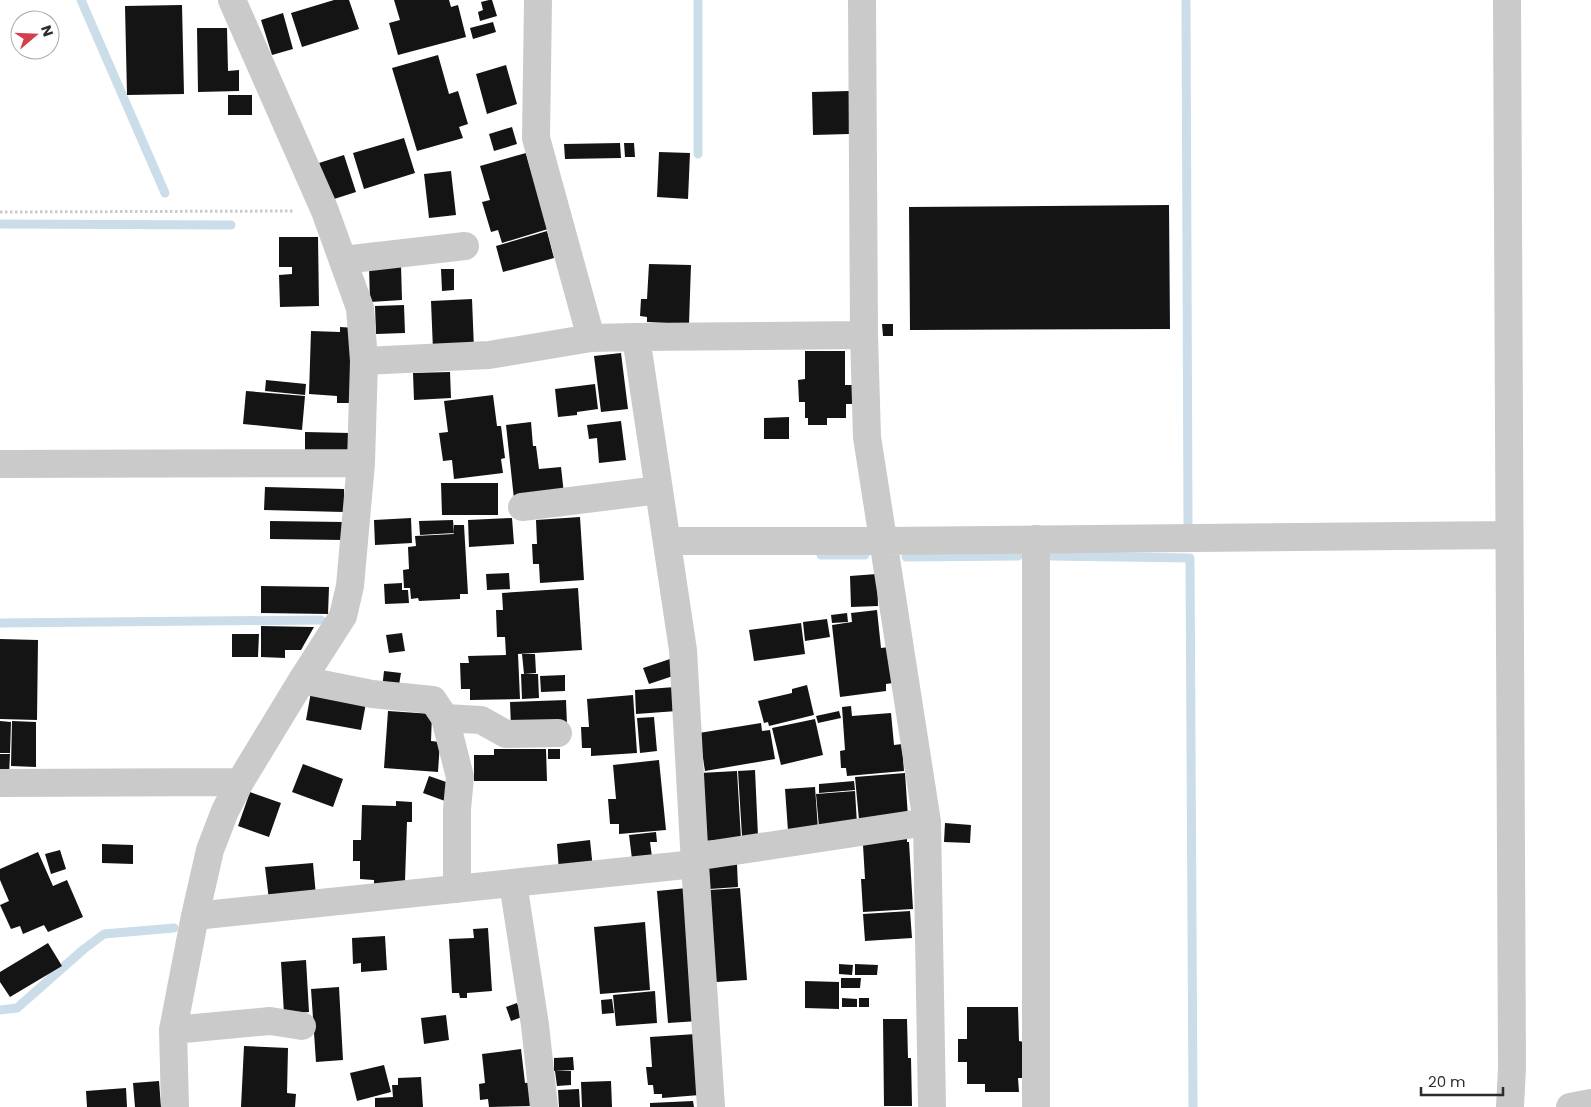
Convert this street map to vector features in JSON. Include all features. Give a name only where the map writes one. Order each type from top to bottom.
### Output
[{"type":"street","points":[[176,1107],[173,1030],[210,850],[240,782],[342,616],[350,586],[361,463],[364,361],[360,308],[325,211],[232,0]]},
{"type":"street","points":[[538,0],[536,138],[591,338]]},
{"type":"street","points":[[862,0],[864,335],[867,437],[927,822],[932,1107]]},
{"type":"street","points":[[1507,0],[1512,1068],[1510,1107]]},
{"type":"street","points":[[342,260],[465,246]]},
{"type":"street","points":[[364,361],[489,355],[591,338],[864,335]]},
{"type":"street","points":[[636,337],[683,650],[694,860],[711,1107]]},
{"type":"street","points":[[0,464],[361,463]]},
{"type":"street","points":[[522,507],[659,490]]},
{"type":"street","points":[[666,541],[884,541],[1508,534]]},
{"type":"street","points":[[1036,539],[1036,1107]]},
{"type":"street","points":[[302,680],[372,694],[434,700],[446,718],[460,777],[457,809],[457,889]]},
{"type":"street","points":[[446,718],[481,720],[506,734],[558,733]]},
{"type":"street","points":[[0,783],[240,782]]},
{"type":"street","points":[[195,916],[513,883],[694,860],[927,822]]},
{"type":"street","points":[[513,883],[535,1025],[544,1107]]},
{"type":"street","points":[[173,1030],[270,1022],[302,1026]]},
{"type":"street","points":[[1570,1107],[1591,1103]]},
{"type":"path","points":[[0,212],[325,211]]},
{"type":"building","points":[[334,0],[349,0],[359,29],[302,47],[291,13]]},
{"type":"building","points":[[394,0],[449,0],[451,7],[458,5],[466,37],[398,55],[389,23],[400,20]]},
{"type":"building","points":[[492,0],[497,16],[480,21],[478,12],[483,10],[481,2]]},
{"type":"building","points":[[182,5],[184,94],[127,95],[125,6]]},
{"type":"building","points":[[283,13],[293,49],[272,55],[261,20]]},
{"type":"building","points":[[493,22],[496,32],[473,39],[470,28]]},
{"type":"building","points":[[197,28],[227,28],[228,71],[239,70],[239,91],[198,92]]},
{"type":"building","points":[[438,55],[449,94],[458,91],[468,124],[459,127],[463,138],[417,151],[392,68]]},
{"type":"building","points":[[506,65],[517,104],[487,114],[476,74]]},
{"type":"building","points":[[849,91],[849,134],[813,135],[812,92]]},
{"type":"building","points":[[228,95],[252,95],[252,115],[228,115]]},
{"type":"building","points":[[512,127],[517,144],[494,151],[489,134]]},
{"type":"building","points":[[404,138],[415,173],[364,189],[353,153]]},
{"type":"building","points":[[620,143],[621,158],[565,159],[564,144]]},
{"type":"building","points":[[624,143],[634,143],[635,157],[625,157]]},
{"type":"building","points":[[659,152],[690,153],[688,199],[657,197]]},
{"type":"building","points":[[526,153],[548,229],[502,243],[498,230],[491,232],[482,202],[490,200],[480,166]]},
{"type":"building","points":[[344,155],[356,192],[331,200],[319,163]]},
{"type":"building","points":[[451,171],[456,215],[429,218],[424,174]]},
{"type":"building","points":[[1169,205],[1170,329],[910,330],[909,207]]},
{"type":"building","points":[[547,231],[554,258],[503,272],[496,246]]},
{"type":"building","points":[[279,237],[318,237],[319,306],[280,307],[279,275],[292,274],[292,267],[279,267]]},
{"type":"building","points":[[649,264],[691,265],[689,324],[647,322],[647,317],[640,316],[641,299],[647,299]]},
{"type":"building","points":[[401,265],[402,300],[370,302],[369,266]]},
{"type":"building","points":[[441,269],[454,269],[454,290],[442,291]]},
{"type":"building","points":[[472,299],[474,349],[433,350],[431,301]]},
{"type":"building","points":[[404,305],[405,333],[376,334],[375,306]]},
{"type":"building","points":[[882,324],[893,324],[893,336],[883,336]]},
{"type":"building","points":[[340,327],[356,328],[353,403],[337,403],[337,396],[309,394],[311,331],[340,332]]},
{"type":"building","points":[[805,351],[845,351],[845,385],[853,385],[853,404],[846,404],[846,418],[827,418],[827,425],[808,425],[808,418],[805,418],[805,402],[799,402],[798,380],[805,379]]},
{"type":"building","points":[[621,353],[628,409],[601,412],[594,356]]},
{"type":"building","points":[[450,372],[451,398],[414,400],[413,373]]},
{"type":"building","points":[[266,380],[306,384],[305,395],[265,391]]},
{"type":"building","points":[[595,384],[598,409],[577,412],[577,415],[558,417],[555,389]]},
{"type":"building","points":[[246,391],[305,396],[302,430],[243,424]]},
{"type":"building","points":[[493,395],[497,426],[501,426],[505,458],[501,459],[503,473],[454,479],[452,460],[443,461],[439,433],[448,432],[444,401]]},
{"type":"building","points":[[789,417],[789,439],[764,439],[764,418]]},
{"type":"building","points":[[621,421],[626,460],[599,463],[597,438],[589,439],[587,425]]},
{"type":"building","points":[[531,422],[533,446],[536,446],[539,469],[561,467],[564,494],[514,499],[506,425]]},
{"type":"building","points":[[305,432],[350,433],[350,453],[305,452]]},
{"type":"building","points":[[441,483],[498,483],[498,515],[442,515]]},
{"type":"building","points":[[265,487],[344,489],[344,512],[264,510]]},
{"type":"building","points":[[580,517],[584,580],[540,583],[539,564],[533,564],[532,544],[537,544],[536,520]]},
{"type":"building","points":[[411,518],[412,543],[375,545],[374,520]]},
{"type":"building","points":[[512,518],[514,544],[469,547],[468,520]]},
{"type":"building","points":[[453,520],[454,533],[420,535],[419,521]]},
{"type":"building","points":[[270,521],[344,522],[344,540],[270,539]]},
{"type":"building","points":[[454,525],[464,525],[468,594],[460,594],[460,599],[419,601],[418,598],[411,599],[410,588],[404,588],[403,570],[409,569],[408,547],[416,546],[415,536],[454,534]]},
{"type":"building","points":[[509,573],[510,589],[487,590],[486,574]]},
{"type":"building","points":[[877,574],[878,606],[851,607],[850,576]]},
{"type":"building","points":[[402,583],[402,590],[408,590],[409,603],[385,604],[384,584]]},
{"type":"building","points":[[261,586],[329,587],[328,614],[261,613]]},
{"type":"building","points":[[578,588],[582,650],[518,654],[520,699],[470,700],[470,689],[461,689],[460,663],[469,663],[468,656],[506,655],[505,637],[497,637],[496,610],[503,610],[502,593]]},
{"type":"building","points":[[877,610],[881,648],[889,647],[893,683],[886,684],[886,691],[840,697],[832,625],[852,622],[851,613]]},
{"type":"building","points":[[847,613],[848,622],[832,623],[831,615]]},
{"type":"building","points":[[827,619],[830,637],[805,641],[803,622]]},
{"type":"building","points":[[801,623],[805,654],[754,661],[749,630]]},
{"type":"building","points":[[261,626],[314,627],[301,650],[285,650],[285,658],[261,657]]},
{"type":"building","points":[[402,633],[405,651],[389,653],[386,635]]},
{"type":"building","points":[[232,634],[259,634],[258,657],[232,657]]},
{"type":"building","points":[[0,639],[38,640],[37,720],[0,719]]},
{"type":"building","points":[[522,654],[535,654],[536,673],[524,674]]},
{"type":"building","points":[[670,659],[676,675],[649,684],[643,668]]},
{"type":"building","points":[[384,671],[401,673],[398,691],[382,689]]},
{"type":"building","points":[[521,674],[538,674],[539,698],[522,699]]},
{"type":"building","points":[[565,675],[565,691],[541,692],[540,676]]},
{"type":"building","points":[[807,685],[814,715],[769,726],[768,722],[764,723],[758,701],[792,693],[792,689]]},
{"type":"building","points":[[675,687],[677,711],[636,714],[635,690]]},
{"type":"building","points":[[311,692],[366,703],[361,730],[306,720]]},
{"type":"building","points":[[633,695],[637,753],[591,756],[591,748],[582,748],[581,727],[589,727],[587,699]]},
{"type":"building","points":[[566,700],[567,725],[511,727],[510,702]]},
{"type":"building","points":[[851,706],[852,716],[891,713],[894,745],[902,744],[904,771],[847,776],[846,768],[841,768],[840,751],[845,750],[842,707]]},
{"type":"building","points":[[388,711],[432,714],[431,741],[440,742],[438,772],[384,768]]},
{"type":"building","points":[[839,711],[841,718],[818,723],[816,716]]},
{"type":"building","points":[[654,717],[657,751],[640,753],[637,718]]},
{"type":"building","points":[[815,719],[823,755],[781,765],[772,728]]},
{"type":"building","points":[[0,721],[11,722],[10,753],[0,753]]},
{"type":"building","points":[[12,721],[36,722],[36,767],[11,766]]},
{"type":"building","points":[[761,723],[762,731],[770,730],[775,759],[705,771],[699,733]]},
{"type":"building","points":[[494,749],[546,749],[547,781],[474,781],[474,755],[494,755]]},
{"type":"building","points":[[548,749],[560,749],[560,759],[548,759]]},
{"type":"building","points":[[0,754],[10,754],[9,775],[0,775]]},
{"type":"building","points":[[659,760],[666,830],[619,834],[619,824],[610,824],[608,799],[616,799],[613,765]]},
{"type":"building","points":[[303,764],[343,779],[333,807],[292,792]]},
{"type":"building","points":[[755,770],[758,836],[742,836],[738,771]]},
{"type":"building","points":[[737,771],[741,839],[704,841],[700,773]]},
{"type":"building","points":[[905,773],[908,817],[859,820],[855,777]]},
{"type":"building","points":[[429,776],[452,784],[445,801],[423,793]]},
{"type":"building","points":[[854,781],[855,790],[819,793],[819,784]]},
{"type":"building","points":[[815,787],[818,829],[788,831],[785,789]]},
{"type":"building","points":[[855,791],[857,824],[819,827],[816,794]]},
{"type":"building","points":[[250,792],[281,803],[269,837],[238,826]]},
{"type":"building","points":[[396,801],[412,802],[412,822],[407,822],[405,881],[374,887],[374,880],[360,879],[360,861],[353,861],[353,840],[361,840],[362,805],[396,806]]},
{"type":"building","points":[[945,823],[971,825],[970,843],[944,842]]},
{"type":"building","points":[[656,832],[657,842],[650,842],[652,857],[632,859],[629,835]]},
{"type":"building","points":[[907,834],[913,909],[863,912],[861,879],[865,879],[863,845]]},
{"type":"building","points":[[590,840],[593,869],[559,872],[557,844]]},
{"type":"building","points":[[102,844],[133,845],[133,864],[102,863]]},
{"type":"building","points":[[60,850],[66,869],[51,874],[45,854]]},
{"type":"building","points":[[38,852],[53,886],[67,880],[83,917],[48,932],[44,925],[23,934],[20,926],[11,929],[0,905],[9,901],[0,880],[0,869]]},
{"type":"building","points":[[313,863],[316,896],[269,900],[265,867]]},
{"type":"building","points":[[737,864],[738,887],[709,889],[707,866]]},
{"type":"building","points":[[687,888],[698,1021],[668,1023],[657,891]]},
{"type":"building","points":[[740,888],[747,980],[716,982],[709,890]]},
{"type":"building","points":[[910,911],[912,938],[865,941],[863,914]]},
{"type":"building","points":[[645,922],[650,990],[600,994],[594,927]]},
{"type":"building","points":[[488,928],[492,991],[467,993],[467,998],[460,998],[459,993],[452,993],[449,939],[474,938],[473,929]]},
{"type":"building","points":[[385,936],[387,970],[361,972],[361,963],[353,964],[352,938]]},
{"type":"building","points":[[48,943],[62,966],[10,997],[0,982],[0,972]]},
{"type":"building","points":[[306,960],[309,1012],[284,1014],[281,962]]},
{"type":"building","points":[[839,964],[853,965],[852,975],[839,974]]},
{"type":"building","points":[[855,964],[878,965],[877,975],[855,975]]},
{"type":"building","points":[[841,978],[861,978],[860,988],[841,988]]},
{"type":"building","points":[[805,981],[839,982],[839,1009],[805,1008]]},
{"type":"building","points":[[339,987],[343,1060],[316,1062],[311,989]]},
{"type":"building","points":[[655,991],[657,1023],[616,1026],[613,995]]},
{"type":"building","points":[[842,998],[857,999],[857,1007],[842,1007]]},
{"type":"building","points":[[859,998],[869,998],[869,1007],[859,1007]]},
{"type":"building","points":[[612,999],[614,1013],[602,1014],[601,1000]]},
{"type":"building","points":[[517,1003],[522,1017],[511,1021],[506,1007]]},
{"type":"building","points":[[967,1007],[1018,1007],[1019,1041],[1024,1042],[1024,1078],[1018,1078],[1019,1092],[985,1092],[985,1084],[967,1084],[967,1062],[958,1062],[958,1039],[967,1039]]},
{"type":"building","points":[[446,1015],[449,1040],[424,1044],[421,1018]]},
{"type":"building","points":[[883,1019],[907,1019],[908,1058],[911,1058],[912,1106],[884,1106]]},
{"type":"building","points":[[696,1034],[700,1095],[662,1098],[662,1094],[654,1094],[653,1085],[648,1085],[646,1067],[652,1067],[650,1037]]},
{"type":"building","points":[[244,1046],[288,1048],[287,1093],[296,1094],[295,1107],[241,1107]]},
{"type":"building","points":[[521,1049],[525,1083],[532,1082],[535,1106],[489,1107],[488,1099],[480,1100],[479,1084],[485,1083],[482,1054]]},
{"type":"building","points":[[573,1057],[574,1070],[554,1071],[554,1058]]},
{"type":"building","points":[[384,1065],[391,1092],[357,1101],[350,1073]]},
{"type":"building","points":[[555,1071],[571,1071],[571,1085],[557,1086]]},
{"type":"building","points":[[421,1077],[423,1107],[375,1107],[375,1098],[393,1097],[392,1085],[398,1085],[398,1078]]},
{"type":"building","points":[[159,1081],[161,1107],[135,1107],[133,1083]]},
{"type":"building","points":[[611,1081],[612,1107],[582,1107],[581,1082]]},
{"type":"building","points":[[126,1088],[127,1107],[87,1107],[86,1091]]},
{"type":"building","points":[[579,1089],[580,1107],[559,1107],[558,1090]]},
{"type":"building","points":[[693,1101],[694,1107],[650,1107],[650,1103]]},
{"type":"waterway","points":[[81,0],[165,193]]},
{"type":"waterway","points":[[698,0],[698,154]]},
{"type":"waterway","points":[[1186,0],[1188,526]]},
{"type":"waterway","points":[[0,224],[231,225]]},
{"type":"waterway","points":[[821,555],[865,555]]},
{"type":"waterway","points":[[906,557],[1018,556]]},
{"type":"waterway","points":[[1051,556],[1190,558],[1193,1107]]},
{"type":"waterway","points":[[0,623],[321,620]]},
{"type":"waterway","points":[[0,1010],[17,1008],[84,949],[104,934],[174,928]]}]
